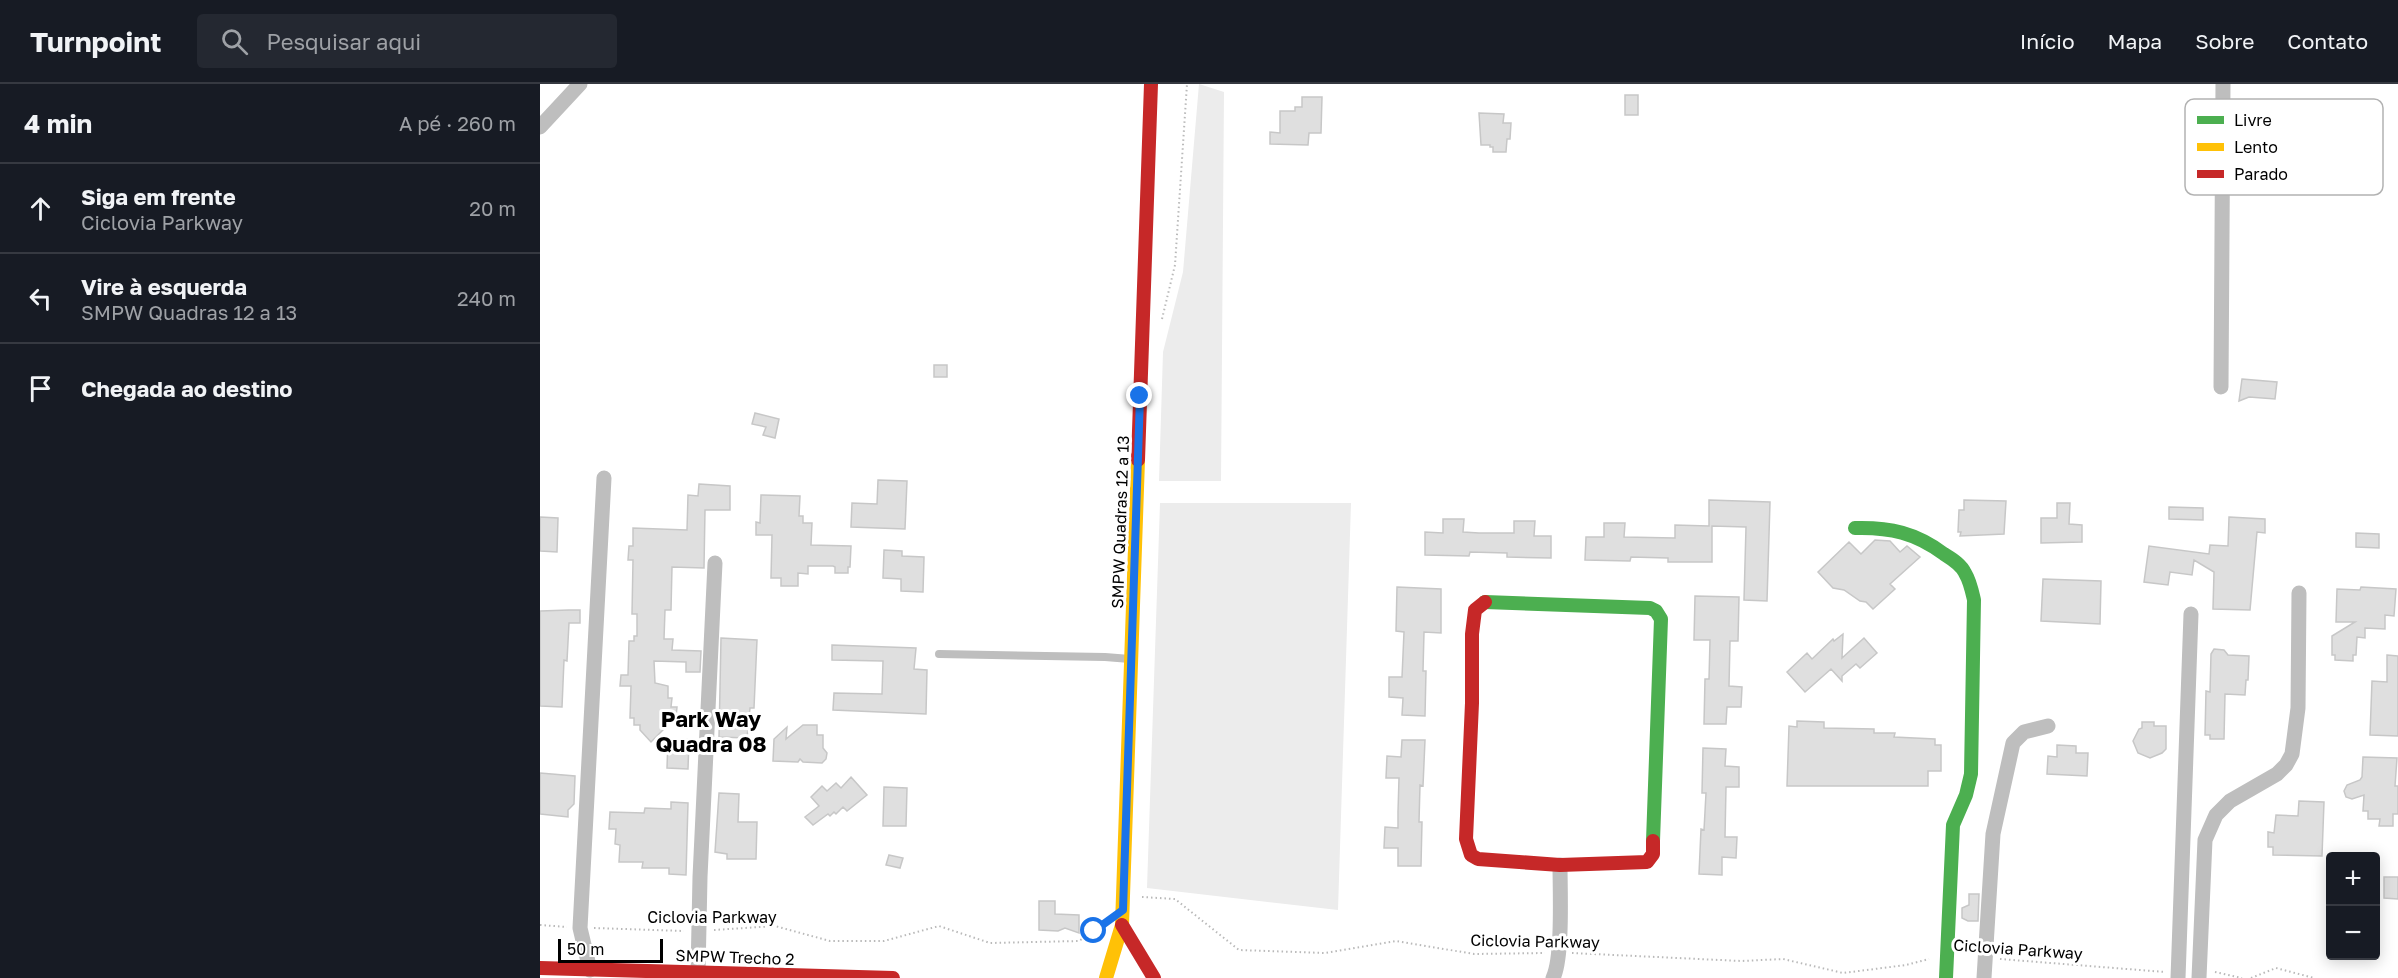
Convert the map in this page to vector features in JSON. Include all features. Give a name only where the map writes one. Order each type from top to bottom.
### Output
[{"type":"street","points":[[540,127],[580,84]]},
{"type":"street","name":"SMPW Quadras 12 a 13","points":[[1106,978],[1122,926],[1123,910],[1151,84]]},
{"type":"street","points":[[2223,84],[2223,99]]},
{"type":"street","points":[[2221,387],[2222,195]]},
{"type":"street","points":[[590,970],[580,928],[604,478]]},
{"type":"street","points":[[1855,528],[1882,527],[1909,532],[1926,541],[1963,569],[1970,582],[1974,600],[1971,774],[1966,795],[1953,825],[1946,978]]},
{"type":"street","points":[[698,973],[715,563]]},
{"type":"street","points":[[2199,973],[2205,840],[2216,815],[2230,801],[2277,774],[2292,754],[2298,708],[2299,593]]},
{"type":"street","points":[[1482,602],[1650,608],[1656,610],[1661,619],[1653,854],[1647,862],[1642,864],[1560,865],[1478,860],[1471,855],[1468,849],[1466,839],[1472,703],[1472,634],[1475,610],[1482,602]]},
{"type":"street","points":[[2178,975],[2191,614]]},
{"type":"street","points":[[1984,978],[1993,834],[2013,743],[2024,732],[2048,726]]},
{"type":"street","points":[[1557,976],[1560,865]]},
{"type":"street","points":[[1122,926],[1154,978]]},
{"type":"street","name":"SMPW Trecho 2","points":[[540,968],[893,978]]},
{"type":"lane","points":[[939,654],[1105,657],[1131,660]]},
{"type":"path","name":"Ciclovia Parkway","points":[[540,925],[698,931],[775,926],[830,941],[884,941],[939,926],[990,943],[1079,941],[1138,897],[1175,899],[1239,950],[1325,952],[1396,941],[1474,954],[1558,952],[1741,961],[1783,959],[1844,973],[1906,965],[1947,955]]},
{"type":"path","name":"Ciclovia Parkway","points":[[1995,958],[2178,975]]},
{"type":"path","points":[[2251,978],[2276,968],[2314,978]]},
{"type":"path","points":[[2199,973],[2242,978]]},
{"type":"shaded area","points":[[1199,84],[1224,92],[1221,481],[1159,481],[1163,352],[1183,272]]},
{"type":"shaded area","points":[[1160,503],[1351,503],[1338,910],[1147,888]]},
{"type":"building","points":[[1625,95],[1638,95],[1638,115],[1625,115]]},
{"type":"building","points":[[1302,97],[1322,97],[1321,133],[1309,133],[1308,145],[1270,144],[1270,132],[1280,133],[1280,111],[1295,111],[1295,107],[1302,107]]},
{"type":"building","points":[[1479,113],[1504,114],[1503,123],[1511,123],[1506,152],[1493,152],[1493,147],[1490,145],[1481,145]]},
{"type":"building","points":[[934,365],[947,365],[947,377],[934,377]]},
{"type":"building","points":[[2242,379],[2277,382],[2275,399],[2249,397],[2239,401]]},
{"type":"building","points":[[755,413],[779,419],[775,438],[763,435],[766,427],[752,424]]},
{"type":"building","points":[[878,480],[907,481],[905,529],[851,527],[852,503],[877,504]]},
{"type":"building","points":[[699,484],[730,486],[730,510],[705,510],[704,568],[672,567],[671,610],[665,610],[664,639],[673,639],[672,650],[701,651],[700,672],[686,672],[686,662],[654,661],[655,683],[668,686],[668,698],[672,698],[671,707],[677,707],[676,717],[651,742],[640,730],[640,725],[634,725],[634,718],[630,718],[631,686],[620,686],[621,675],[628,675],[629,641],[634,641],[634,636],[637,636],[637,614],[632,614],[633,560],[628,560],[629,546],[633,546],[633,528],[687,530],[688,495],[698,496]]},
{"type":"building","points":[[761,495],[800,496],[799,516],[803,516],[803,523],[812,523],[811,545],[851,546],[848,573],[835,573],[833,566],[808,566],[808,574],[798,573],[798,586],[781,586],[781,578],[771,578],[772,535],[756,535],[756,522],[760,523]]},
{"type":"building","points":[[1709,500],[1770,502],[1767,601],[1744,600],[1746,527],[1712,526],[1712,562],[1668,562],[1668,558],[1631,557],[1630,561],[1585,560],[1586,537],[1604,537],[1604,523],[1625,523],[1624,537],[1675,538],[1675,525],[1709,526]]},
{"type":"building","points":[[1964,500],[2006,501],[2004,534],[1960,536],[1961,532],[1958,532],[1959,510],[1964,510]]},
{"type":"building","points":[[2057,503],[2070,503],[2069,524],[2082,525],[2082,542],[2041,543],[2041,518],[2057,518]]},
{"type":"building","points":[[2169,507],[2203,508],[2203,520],[2169,519]]},
{"type":"building","points":[[540,517],[558,518],[557,552],[540,551]]},
{"type":"building","points":[[2229,517],[2265,519],[2265,533],[2257,532],[2250,610],[2213,609],[2214,572],[2194,560],[2192,575],[2170,572],[2168,585],[2144,582],[2149,546],[2209,554],[2210,545],[2228,546]]},
{"type":"building","points":[[1443,519],[1464,519],[1463,532],[1479,533],[1514,533],[1514,521],[1535,521],[1534,536],[1551,536],[1551,558],[1507,557],[1507,553],[1470,552],[1469,556],[1425,555],[1425,532],[1443,533]]},
{"type":"building","points":[[2356,533],[2379,534],[2379,548],[2356,547]]},
{"type":"building","points":[[1875,540],[1890,541],[1900,552],[1907,546],[1920,557],[1890,584],[1895,589],[1873,609],[1866,602],[1860,601],[1844,590],[1833,588],[1818,572],[1849,542],[1861,554]]},
{"type":"building","points":[[884,550],[902,551],[902,556],[924,557],[923,592],[901,591],[901,579],[883,578]]},
{"type":"building","points":[[2043,579],[2101,581],[2100,624],[2041,621]]},
{"type":"building","points":[[1397,587],[1441,589],[1441,633],[1424,632],[1425,716],[1402,715],[1403,698],[1389,697],[1389,677],[1402,677],[1404,632],[1396,631]]},
{"type":"building","points":[[2361,587],[2396,589],[2394,616],[2385,615],[2385,629],[2365,628],[2365,638],[2357,637],[2356,655],[2353,655],[2353,661],[2335,660],[2335,655],[2332,655],[2332,636],[2355,622],[2336,622],[2337,589],[2360,590]]},
{"type":"building","points":[[1695,596],[1739,597],[1738,641],[1730,641],[1729,686],[1742,687],[1741,707],[1727,707],[1726,724],[1704,724],[1705,679],[1709,679],[1710,640],[1694,640]]},
{"type":"building","points":[[580,610],[580,623],[569,623],[567,661],[564,660],[562,707],[540,706],[540,611]]},
{"type":"building","points":[[1843,634],[1842,658],[1864,638],[1877,653],[1860,668],[1856,664],[1842,676],[1842,681],[1831,669],[1805,692],[1787,672],[1807,653],[1812,659],[1833,639],[1834,641]]},
{"type":"building","points":[[721,638],[757,640],[754,708],[750,708],[747,738],[719,737]]},
{"type":"building","points":[[832,645],[916,648],[914,669],[927,670],[926,714],[833,710],[834,693],[882,694],[883,661],[832,660]]},
{"type":"building","points":[[2214,649],[2224,650],[2228,655],[2249,656],[2245,695],[2225,694],[2224,739],[2210,739],[2210,735],[2205,735],[2206,691],[2210,692],[2211,654]]},
{"type":"building","points":[[2387,655],[2398,656],[2398,736],[2370,735],[2372,681],[2387,682]]},
{"type":"building","points":[[1797,721],[1824,722],[1824,728],[1874,729],[1874,733],[1895,733],[1894,737],[1935,739],[1935,745],[1941,745],[1941,771],[1928,771],[1928,786],[1787,786],[1789,726],[1797,727]]},
{"type":"building","points":[[2142,722],[2154,722],[2154,726],[2166,726],[2166,749],[2162,753],[2150,758],[2138,753],[2133,741],[2139,729],[2142,728]]},
{"type":"building","points":[[803,725],[817,725],[817,735],[823,735],[826,759],[822,763],[803,762],[800,759],[798,762],[773,761],[774,739],[787,727],[786,739]]},
{"type":"building","points":[[668,739],[689,739],[688,769],[667,768]]},
{"type":"building","points":[[1402,740],[1425,740],[1423,786],[1420,785],[1421,866],[1398,866],[1398,848],[1384,848],[1385,827],[1398,828],[1399,778],[1386,778],[1387,756],[1401,757]]},
{"type":"building","points":[[2057,745],[2076,746],[2076,753],[2088,753],[2087,776],[2047,774],[2048,756],[2057,757]]},
{"type":"building","points":[[1703,748],[1726,749],[1725,766],[1739,767],[1739,787],[1726,787],[1725,837],[1737,837],[1736,858],[1722,857],[1722,875],[1699,874],[1701,829],[1704,830],[1706,793],[1702,793]]},
{"type":"building","points":[[2363,757],[2397,758],[2395,786],[2398,786],[2398,814],[2393,814],[2393,826],[2379,826],[2380,819],[2368,819],[2368,811],[2363,811],[2364,795],[2352,799],[2346,797],[2344,791],[2347,785],[2362,777]]},
{"type":"building","points":[[540,773],[575,776],[574,804],[568,810],[568,817],[540,814]]},
{"type":"building","points":[[851,777],[867,795],[847,811],[843,807],[836,814],[834,812],[830,816],[828,814],[813,825],[805,817],[819,806],[811,797],[822,786],[827,791],[836,783],[841,788]]},
{"type":"building","points":[[884,787],[907,788],[906,826],[883,826]]},
{"type":"building","points":[[719,793],[739,794],[738,822],[757,822],[756,859],[727,859],[727,854],[715,852]]},
{"type":"building","points":[[2299,801],[2324,802],[2322,856],[2273,855],[2273,847],[2268,847],[2268,832],[2274,833],[2276,815],[2298,816]]},
{"type":"building","points":[[671,802],[688,803],[686,875],[669,874],[669,868],[642,868],[643,862],[619,862],[620,845],[615,844],[616,829],[609,829],[610,812],[644,813],[645,808],[671,809]]},
{"type":"building","points":[[889,855],[903,858],[900,868],[886,865]]},
{"type":"building","points":[[2384,877],[2398,877],[2398,899],[2384,898]]},
{"type":"building","points":[[1969,894],[1979,894],[1978,921],[1968,921],[1962,918],[1962,908],[1969,905]]},
{"type":"building","points":[[1039,901],[1055,901],[1055,914],[1079,915],[1079,933],[1065,928],[1058,931],[1039,930]]},
{"type":"traffic: fast","points":[[1855,528],[1891,530],[1913,536],[1934,547],[1961,567],[1971,586],[1974,600],[1971,774],[1966,795],[1953,825],[1946,978]]},
{"type":"traffic: fast","points":[[1485,602],[1650,608],[1656,611],[1661,619],[1653,841]]},
{"type":"traffic: slow","points":[[1106,978],[1122,925],[1138,460]]},
{"type":"traffic: jam","points":[[1138,460],[1151,84]]},
{"type":"traffic: jam","points":[[1485,602],[1475,610],[1472,634],[1472,703],[1466,839],[1471,855],[1478,859],[1560,865],[1647,862],[1653,854],[1653,841]]},
{"type":"traffic: jam","points":[[1122,925],[1154,978]]},
{"type":"traffic: jam","points":[[540,968],[893,978]]},
{"type":"district","name":"Park Way Quadra 08","points":[[711,732]]},
{"type":"route","points":[[1094,931],[1123,910],[1140,396]]}]
